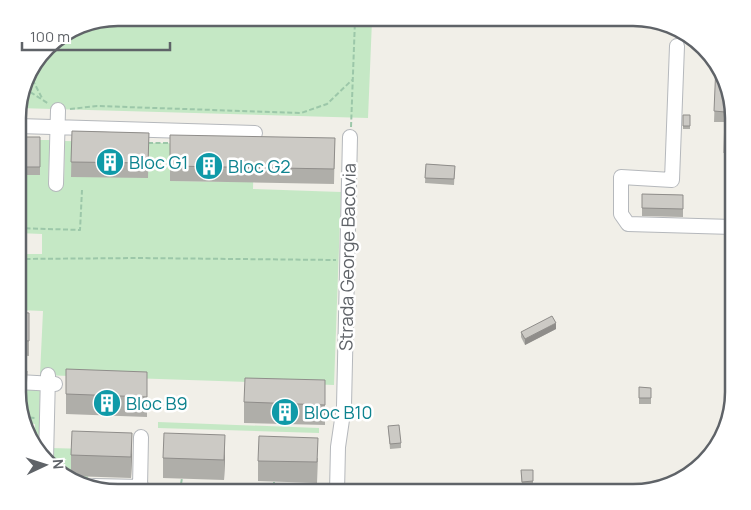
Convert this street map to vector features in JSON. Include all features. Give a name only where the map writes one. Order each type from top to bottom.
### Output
[{"type":"street","points":[[676,46],[672,180],[621,177],[620,214],[628,224],[725,226]]},
{"type":"street","points":[[56,184],[58,110]]},
{"type":"street","points":[[26,126],[255,134]]},
{"type":"street","name":"Strada George Bacovia","points":[[337,484],[338,447],[344,406],[350,137]]},
{"type":"street","points":[[26,382],[51,381],[47,440]]},
{"type":"street","points":[[141,437],[141,484]]},
{"type":"path","points":[[350,137],[355,26]]},
{"type":"path","points":[[30,92],[58,110],[97,106],[301,113],[327,104],[352,80]]},
{"type":"path","points":[[34,82],[43,100]]},
{"type":"path","points":[[143,143],[179,144]]},
{"type":"path","points":[[26,228],[80,230],[82,190]]},
{"type":"path","points":[[26,259],[347,260]]},
{"type":"path","points":[[30,418],[39,418]]},
{"type":"path","points":[[182,478],[182,484]]},
{"type":"green space","points":[[118,26],[372,26],[368,118],[27,108],[33,83],[45,62],[53,53],[77,36],[100,28]]},
{"type":"green space","points":[[26,140],[50,140],[48,183],[64,184],[65,141],[206,144],[170,181],[247,182],[247,152],[254,146],[253,189],[341,192],[334,385],[40,375],[43,311],[26,310],[26,254],[42,254],[42,234],[26,233],[26,175],[40,175],[40,145]]},
{"type":"green space","points":[[40,386],[39,438],[35,430],[35,424],[32,424],[29,416],[27,389]]},
{"type":"green space","points":[[158,422],[319,428],[319,433],[158,428]]},
{"type":"green space","points":[[70,449],[88,449],[74,472],[70,470]]},
{"type":"building","points":[[715,78],[720,88],[725,112],[714,111]]},
{"type":"building","points":[[725,112],[725,153],[724,153]]},
{"type":"building","points":[[683,115],[690,115],[690,126],[683,126]]},
{"type":"building","points":[[72,131],[149,133],[148,163],[71,162]]},
{"type":"building","points":[[170,135],[335,138],[334,169],[170,166]]},
{"type":"building","points":[[26,137],[40,137],[40,167],[26,167]]},
{"type":"building","points":[[426,164],[455,166],[454,179],[425,178]]},
{"type":"building","points":[[642,194],[683,195],[683,209],[642,208]]},
{"type":"building","points":[[26,313],[29,313],[29,341],[26,341]]},
{"type":"building","points":[[552,316],[556,323],[525,339],[521,332]]},
{"type":"building","points":[[66,369],[147,372],[147,397],[66,394]]},
{"type":"building","points":[[245,378],[325,380],[325,405],[244,402]]},
{"type":"building","points":[[639,387],[651,388],[651,398],[639,398]]},
{"type":"building","points":[[399,425],[401,443],[390,444],[388,426]]},
{"type":"building","points":[[72,431],[132,433],[131,457],[71,455]]},
{"type":"building","points":[[164,433],[225,435],[224,460],[163,458]]},
{"type":"building","points":[[259,436],[318,438],[317,462],[258,461]]},
{"type":"building","points":[[521,470],[533,470],[533,481],[522,482]]},
{"type":"place","name":"Bloc G1","points":[[110,162]]},
{"type":"place","name":"Bloc G2","points":[[209,166]]},
{"type":"place","name":"Bloc B9","points":[[107,403]]},
{"type":"place","name":"Bloc B10","points":[[285,412]]}]
